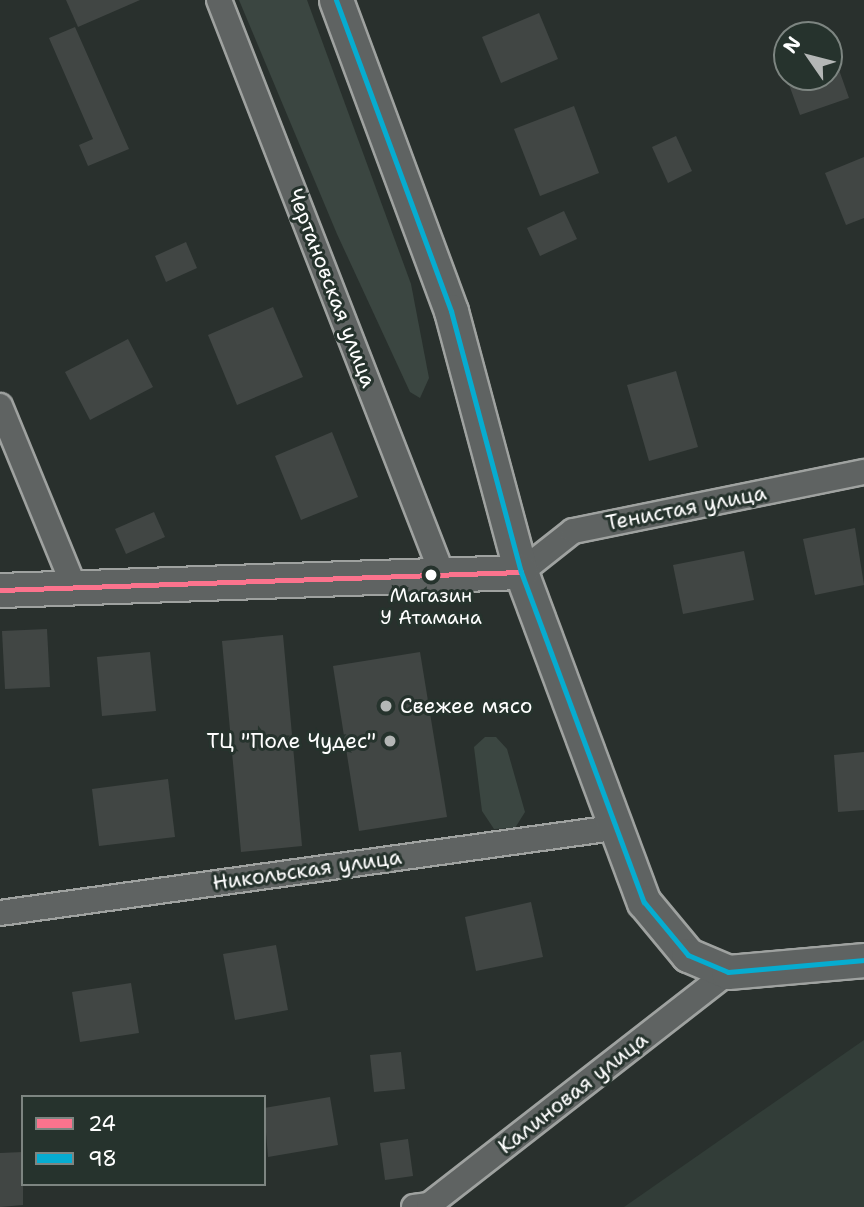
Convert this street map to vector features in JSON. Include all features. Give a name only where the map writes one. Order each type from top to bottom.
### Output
[{"type":"street","name":"Чертановская улица","points":[[219,0],[443,576]]},
{"type":"street","points":[[336,0],[451,311],[521,572],[613,828],[656,922],[688,955],[728,972],[864,960]]},
{"type":"street","points":[[0,406],[75,589]]},
{"type":"street","name":"Тенистая улица","points":[[521,572],[573,531],[864,472]]},
{"type":"street","points":[[0,590],[521,572]]},
{"type":"street","name":"Никольская улица","points":[[0,913],[613,828]]},
{"type":"street","name":"Калиновая улица","points":[[414,1207],[429,1205],[728,972]]},
{"type":"shaded area","points":[[239,0],[307,0],[411,284],[429,378],[420,398],[410,392],[337,234]]},
{"type":"shaded area","points":[[485,737],[496,737],[507,749],[525,812],[515,828],[494,829],[482,811],[474,747]]},
{"type":"shaded area","points":[[864,1040],[864,1207],[624,1207]]},
{"type":"building","points":[[66,0],[140,0],[78,27]]},
{"type":"building","points":[[539,13],[558,59],[501,83],[482,37]]},
{"type":"building","points":[[75,27],[129,149],[88,166],[79,145],[93,139],[49,38]]},
{"type":"building","points":[[843,81],[849,98],[800,115],[791,91],[843,91]]},
{"type":"building","points":[[574,106],[599,173],[540,196],[514,129]]},
{"type":"building","points":[[676,136],[692,171],[668,183],[652,147]]},
{"type":"building","points":[[864,157],[864,218],[846,225],[825,173]]},
{"type":"building","points":[[564,211],[577,239],[540,256],[527,228]]},
{"type":"building","points":[[186,242],[197,268],[166,282],[155,256]]},
{"type":"building","points":[[273,307],[303,377],[237,405],[208,335]]},
{"type":"building","points":[[128,339],[153,387],[90,420],[65,372]]},
{"type":"building","points":[[676,371],[698,447],[649,461],[627,385]]},
{"type":"building","points":[[332,432],[358,497],[301,520],[275,456]]},
{"type":"building","points":[[154,512],[165,537],[126,554],[115,529]]},
{"type":"building","points":[[855,528],[864,585],[815,595],[803,539]]},
{"type":"building","points":[[744,551],[754,600],[683,614],[673,565]]},
{"type":"building","points":[[47,629],[50,687],[5,689],[2,631]]},
{"type":"building","points":[[283,635],[302,846],[241,852],[222,641]]},
{"type":"building","points":[[150,652],[156,711],[102,716],[97,657]]},
{"type":"building","name":"ТЦ \"Поле Чудес\"","points":[[420,652],[447,817],[359,831],[333,666]]},
{"type":"building","points":[[864,752],[864,810],[838,812],[834,755]]},
{"type":"building","points":[[168,779],[175,837],[99,846],[92,789]]},
{"type":"building","points":[[531,902],[543,957],[476,971],[465,917]]},
{"type":"building","points":[[276,945],[288,1010],[235,1020],[223,954]]},
{"type":"building","points":[[131,983],[139,1033],[80,1042],[72,992]]},
{"type":"building","points":[[401,1052],[405,1089],[374,1092],[370,1055]]},
{"type":"building","points":[[330,1097],[338,1145],[268,1157],[266,1108]]},
{"type":"building","points":[[408,1139],[413,1176],[385,1180],[380,1143]]},
{"type":"building","points":[[21,1152],[23,1205],[0,1207],[0,1153]]},
{"type":"transit line","name":"98","points":[[336,0],[451,311],[521,572],[644,902],[688,955],[728,972],[864,960]]},
{"type":"transit line","name":"24","points":[[0,590],[521,572]]},
{"type":"place","name":"Магазин У Атамана","points":[[431,575]]},
{"type":"place","name":"Свежее мясо","points":[[386,706]]},
{"type":"place","name":"ТЦ \"Поле Чудес\"","points":[[390,741]]}]
